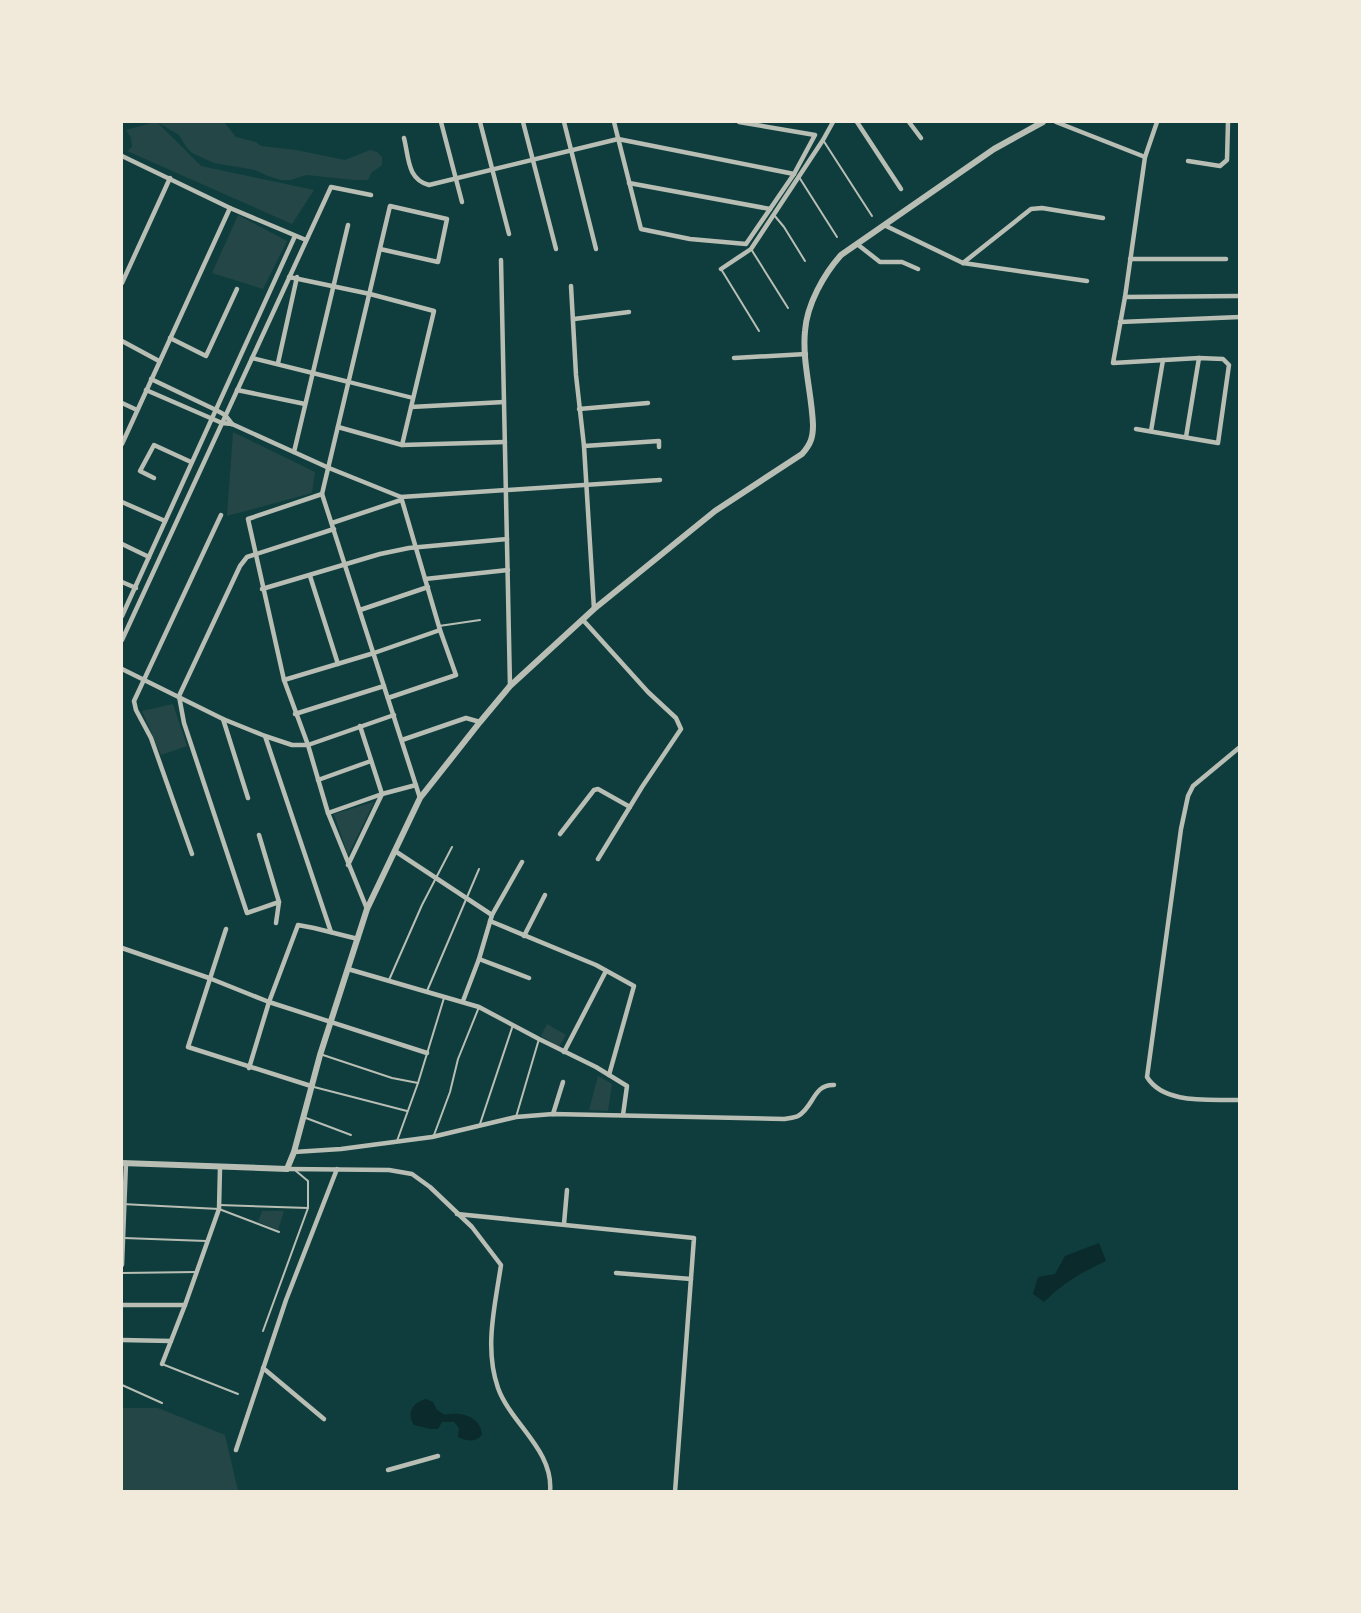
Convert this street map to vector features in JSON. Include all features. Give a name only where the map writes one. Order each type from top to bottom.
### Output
[{"type":"street","points":[[441,122],[462,202]]},
{"type":"street","points":[[480,122],[509,234]]},
{"type":"street","points":[[523,122],[556,249]]},
{"type":"street","points":[[564,122],[596,249]]},
{"type":"street","points":[[614,122],[641,229],[690,239],[746,244],[770,208],[823,140],[833,122]]},
{"type":"street","points":[[721,269],[751,249],[797,176],[815,135],[739,122]]},
{"type":"street","points":[[858,122],[900,189]]},
{"type":"street","points":[[909,122],[921,138]]},
{"type":"street","points":[[291,1169],[320,1054],[368,909],[420,798],[510,687],[594,609],[715,511],[808,448],[813,437],[813,425],[804,330],[824,277],[841,255],[994,150],[1043,122]]},
{"type":"street","points":[[1056,122],[1145,157]]},
{"type":"street","points":[[1136,429],[1218,443],[1229,365],[1223,359],[1199,358],[1113,363],[1145,157],[1157,122]]},
{"type":"street","points":[[1188,161],[1220,166],[1224,163],[1227,160],[1228,122]]},
{"type":"street","points":[[404,138],[413,175],[418,182],[429,185],[618,139],[797,176]]},
{"type":"street","points":[[122,156],[230,208],[306,240]]},
{"type":"street","points":[[122,283],[170,178]]},
{"type":"street","points":[[629,183],[770,208]]},
{"type":"street","points":[[122,640],[330,187],[371,195]]},
{"type":"street","points":[[380,249],[438,262],[447,219],[390,206],[322,495],[420,798]]},
{"type":"street","points":[[122,444],[230,208]]},
{"type":"street","points":[[963,263],[1031,209],[1041,208],[1103,218]]},
{"type":"street","points":[[294,452],[348,225]]},
{"type":"street","points":[[884,225],[963,263],[1087,281]]},
{"type":"street","points":[[122,616],[295,236]]},
{"type":"street","points":[[857,244],[880,262],[902,262],[918,269]]},
{"type":"street","points":[[1130,259],[1226,260]]},
{"type":"street","points":[[501,260],[510,687]]},
{"type":"street","points":[[289,277],[370,294],[434,311],[402,446]]},
{"type":"street","points":[[278,363],[297,277]]},
{"type":"street","points":[[572,286],[576,375],[584,446],[594,609]]},
{"type":"street","points":[[170,338],[206,356],[237,289]]},
{"type":"street","points":[[1125,297],[1239,296]]},
{"type":"street","points":[[574,319],[629,312]]},
{"type":"street","points":[[1120,322],[1239,317]]},
{"type":"street","points":[[122,341],[159,361]]},
{"type":"street","points":[[734,358],[806,354]]},
{"type":"street","points":[[252,358],[413,398]]},
{"type":"street","points":[[1186,437],[1199,358]]},
{"type":"street","points":[[1151,431],[1163,360]]},
{"type":"street","points":[[151,379],[216,410],[225,415],[232,424]]},
{"type":"street","points":[[146,390],[222,423],[232,424],[401,498]]},
{"type":"street","points":[[237,390],[305,404]]},
{"type":"street","points":[[411,407],[504,402]]},
{"type":"street","points":[[122,403],[138,410]]},
{"type":"street","points":[[579,409],[648,403]]},
{"type":"street","points":[[338,427],[402,446],[506,442]]},
{"type":"street","points":[[584,446],[658,441],[659,447]]},
{"type":"street","points":[[154,478],[140,471],[154,445],[191,462]]},
{"type":"street","points":[[332,523],[401,498],[660,480]]},
{"type":"street","points":[[322,495],[248,519],[284,680],[308,745],[328,813],[368,909]]},
{"type":"street","points":[[388,699],[456,675],[401,498]]},
{"type":"street","points":[[122,502],[165,521]]},
{"type":"street","points":[[192,854],[151,738],[136,710],[134,701],[221,515]]},
{"type":"street","points":[[279,902],[247,913],[184,723],[179,696],[240,566],[247,557],[334,529]]},
{"type":"street","points":[[262,589],[380,554],[415,548],[507,539]]},
{"type":"street","points":[[122,544],[149,557]]},
{"type":"street","points":[[425,579],[508,570]]},
{"type":"street","points":[[310,576],[338,664]]},
{"type":"street","points":[[122,582],[136,588]]},
{"type":"street","points":[[360,610],[428,587]]},
{"type":"street","points":[[583,620],[648,692],[676,718],[681,729],[598,859]]},
{"type":"street","points":[[284,680],[374,653],[440,628]]},
{"type":"street","points":[[122,669],[223,719],[292,745],[308,745],[393,715]]},
{"type":"street","points":[[295,714],[384,686]]},
{"type":"street","points":[[402,740],[466,718],[480,722]]},
{"type":"street","points":[[223,719],[248,798]]},
{"type":"street","points":[[348,865],[382,794],[360,726]]},
{"type":"street","points":[[265,736],[331,932]]},
{"type":"street","points":[[1239,747],[1193,786],[1188,796],[1181,829],[1147,1077],[1152,1085],[1161,1092],[1186,1097],[1239,1100]]},
{"type":"street","points":[[318,780],[371,761]]},
{"type":"street","points":[[328,813],[416,785]]},
{"type":"street","points":[[560,834],[594,790],[598,789],[630,807]]},
{"type":"street","points":[[259,835],[279,902],[276,922]]},
{"type":"street","points":[[395,851],[466,898],[491,918],[524,936],[596,965],[634,986],[609,1075]]},
{"type":"street","points":[[463,1001],[491,918],[522,862]]},
{"type":"street","points":[[524,936],[545,895]]},
{"type":"street","points":[[249,1068],[269,1002],[296,928],[301,925],[359,939]]},
{"type":"street","points":[[226,929],[188,1047],[311,1086]]},
{"type":"street","points":[[122,948],[209,978],[269,1002],[428,1053]]},
{"type":"street","points":[[479,959],[529,978]]},
{"type":"street","points":[[348,969],[479,1007],[609,1075],[627,1086],[623,1115]]},
{"type":"street","points":[[564,1052],[606,971]]},
{"type":"street","points":[[553,1114],[563,1082]]},
{"type":"street","points":[[294,1152],[432,1137],[516,1117],[553,1114],[784,1119],[798,1116],[818,1089],[825,1084],[834,1085]]},
{"type":"street","points":[[122,1265],[124,1163],[220,1168],[337,1168],[389,1170],[412,1174],[430,1187],[472,1227],[501,1265],[490,1354],[498,1388],[508,1411],[544,1457],[551,1482],[550,1491]]},
{"type":"street","points":[[162,1364],[219,1207],[220,1168]]},
{"type":"street","points":[[236,1450],[286,1300],[337,1168]]},
{"type":"street","points":[[564,1224],[567,1190]]},
{"type":"street","points":[[457,1214],[694,1238],[675,1491]]},
{"type":"street","points":[[616,1273],[691,1279]]},
{"type":"street","points":[[122,1305],[185,1305]]},
{"type":"street","points":[[122,1340],[171,1341]]},
{"type":"street","points":[[263,1368],[324,1419]]},
{"type":"street","points":[[388,1470],[438,1456]]},
{"type":"lane","points":[[823,140],[873,216]]},
{"type":"lane","points":[[797,176],[837,237]]},
{"type":"lane","points":[[774,215],[805,261]]},
{"type":"lane","points":[[751,249],[788,308]]},
{"type":"lane","points":[[721,269],[759,331]]},
{"type":"lane","points":[[440,628],[480,620]]},
{"type":"lane","points":[[389,980],[452,847]]},
{"type":"lane","points":[[428,991],[479,869]]},
{"type":"lane","points":[[397,1142],[445,996]]},
{"type":"lane","points":[[432,1137],[450,1092],[458,1059],[479,1007]]},
{"type":"lane","points":[[479,1127],[513,1025]]},
{"type":"lane","points":[[516,1117],[539,1040]]},
{"type":"lane","points":[[320,1054],[392,1078],[418,1083]]},
{"type":"lane","points":[[311,1086],[408,1111]]},
{"type":"lane","points":[[303,1117],[351,1135]]},
{"type":"lane","points":[[262,1331],[308,1208],[308,1181],[291,1169]]},
{"type":"lane","points":[[123,1204],[308,1208]]},
{"type":"lane","points":[[219,1207],[279,1232]]},
{"type":"lane","points":[[122,1238],[208,1241]]},
{"type":"lane","points":[[122,1273],[196,1272]]},
{"type":"lane","points":[[162,1364],[238,1394]]},
{"type":"lane","points":[[122,1385],[162,1403]]},
{"type":"shaded area","points":[[155,122],[201,166],[314,190],[292,224],[127,151],[132,147],[131,138],[126,130]]},
{"type":"shaded area","points":[[157,122],[224,122],[236,137],[256,142],[261,146],[296,150],[345,160],[370,150],[382,157],[382,165],[371,173],[368,180],[306,175],[291,180],[281,180],[255,170],[214,163],[192,153],[179,135]]},
{"type":"shaded area","points":[[238,215],[287,241],[263,289],[212,273]]},
{"type":"shaded area","points":[[233,432],[315,472],[312,493],[227,516]]},
{"type":"shaded area","points":[[173,704],[187,746],[161,755],[142,711]]},
{"type":"shaded area","points":[[374,802],[348,855],[334,814]]},
{"type":"shaded area","points":[[547,1024],[566,1035],[559,1047],[541,1036]]},
{"type":"shaded area","points":[[598,1076],[612,1084],[608,1111],[589,1110]]},
{"type":"shaded area","points":[[262,1211],[284,1211],[278,1230],[258,1222]]},
{"type":"shaded area","points":[[1099,1243],[1106,1261],[1073,1278],[1044,1302],[1033,1294],[1038,1277],[1055,1274],[1065,1256]]},
{"type":"shaded area","points":[[426,1399],[433,1402],[437,1410],[445,1415],[457,1414],[474,1419],[482,1435],[471,1440],[458,1437],[459,1428],[454,1422],[442,1422],[438,1429],[414,1425],[411,1416],[412,1409],[414,1405]]},
{"type":"shaded area","points":[[122,1408],[158,1408],[225,1435],[238,1491],[122,1491]]}]
